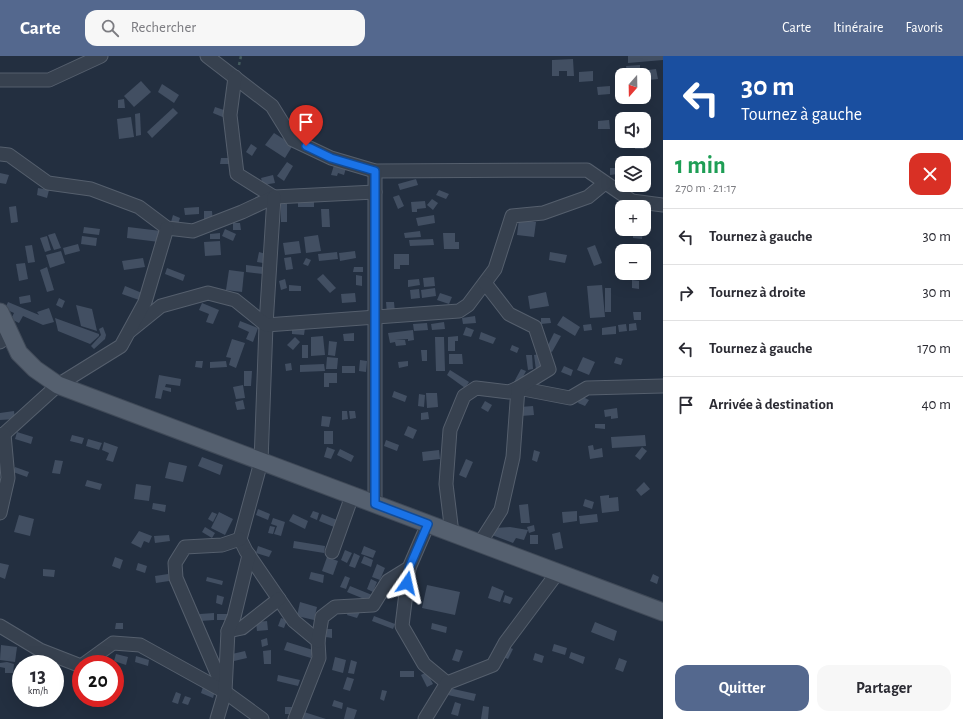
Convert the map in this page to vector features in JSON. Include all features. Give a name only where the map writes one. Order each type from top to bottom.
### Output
[{"type":"main road","points":[[0,312],[5,338],[35,369],[58,385],[663,612]]},
{"type":"street","points":[[0,80],[49,80],[101,56]]},
{"type":"street","points":[[207,56],[272,106],[293,140],[331,158],[375,171],[587,170],[632,201],[663,206]]},
{"type":"street","points":[[235,78],[230,115],[237,174],[274,197]]},
{"type":"street","points":[[0,154],[9,155],[48,184],[91,189],[139,207],[167,228],[192,231],[242,212],[274,197],[375,192]]},
{"type":"street","points":[[375,171],[375,504]]},
{"type":"street","points":[[130,331],[161,306],[208,293],[235,300],[266,324],[375,318],[459,311],[468,305],[495,269],[512,216],[543,213],[588,197],[605,183]]},
{"type":"street","points":[[274,197],[266,324],[261,462],[240,539],[249,555],[294,621],[318,641]]},
{"type":"street","points":[[0,513],[8,478],[2,434],[58,385],[122,346],[145,302],[167,228]]},
{"type":"street","points":[[452,533],[446,484],[450,430],[464,396],[476,388],[510,392],[548,369],[534,327],[509,314],[485,282]]},
{"type":"street","points":[[518,388],[570,398],[587,388],[663,386]]},
{"type":"street","points":[[480,543],[501,510],[513,457],[518,388]]},
{"type":"street","points":[[332,552],[352,496]]},
{"type":"street","points":[[428,524],[409,568],[402,626],[424,664],[447,683]]},
{"type":"street","points":[[225,692],[176,578],[175,563],[185,547],[222,545],[240,539]]},
{"type":"street","points":[[217,719],[225,692],[228,631],[234,617],[249,555]]},
{"type":"street","points":[[295,719],[319,658],[318,641],[322,617],[335,607],[373,605],[388,582],[409,568]]},
{"type":"street","points":[[425,719],[447,683],[493,665],[505,643],[558,572]]},
{"type":"street","points":[[228,631],[242,628],[279,599]]},
{"type":"street","points":[[0,626],[40,650],[72,662]]},
{"type":"street","points":[[96,655],[113,643],[140,645],[225,692],[262,719]]},
{"type":"building","points":[[628,56],[663,56],[663,60],[628,63]]},
{"type":"building","points":[[573,59],[574,76],[567,76],[567,71],[559,71],[559,76],[552,76],[552,60]]},
{"type":"building","points":[[640,65],[640,68],[626,68],[626,66]]},
{"type":"building","points":[[656,69],[658,79],[651,80],[651,70]]},
{"type":"building","points":[[593,71],[593,81],[579,82],[579,72]]},
{"type":"building","points":[[141,81],[151,92],[134,107],[124,96]]},
{"type":"building","points":[[162,84],[179,95],[174,103],[158,92]]},
{"type":"building","points":[[610,86],[610,94],[598,95],[597,87]]},
{"type":"building","points":[[124,99],[125,108],[118,108],[118,100]]},
{"type":"building","points":[[215,107],[227,111],[225,118],[213,113]]},
{"type":"building","points":[[173,108],[178,113],[152,138],[147,132]]},
{"type":"building","points":[[140,113],[141,135],[136,136],[135,114]]},
{"type":"building","points":[[131,117],[134,137],[119,139],[117,119]]},
{"type":"building","points":[[609,120],[610,129],[598,129],[598,121]]},
{"type":"building","points":[[274,133],[293,145],[285,158],[265,145]]},
{"type":"building","points":[[251,144],[257,148],[252,156],[246,152]]},
{"type":"building","points":[[221,158],[232,158],[232,164],[220,164]]},
{"type":"building","points":[[287,162],[293,166],[284,181],[277,176]]},
{"type":"building","points":[[334,165],[346,168],[344,175],[338,173],[337,176],[331,175]]},
{"type":"building","points":[[610,168],[615,168],[615,174],[610,175]]},
{"type":"building","points":[[0,173],[9,175],[6,184],[0,183]]},
{"type":"building","points":[[273,175],[275,183],[263,185],[261,178]]},
{"type":"building","points":[[416,179],[418,185],[400,190],[398,184]]},
{"type":"building","points":[[38,188],[49,190],[47,198],[37,195]]},
{"type":"building","points":[[439,190],[449,194],[446,199],[436,195]]},
{"type":"building","points":[[399,195],[404,206],[398,209],[393,197]]},
{"type":"building","points":[[432,199],[438,203],[433,210],[427,205]]},
{"type":"building","points":[[425,201],[426,208],[417,209],[417,212],[412,212],[411,202]]},
{"type":"building","points":[[298,202],[314,202],[314,207],[298,207]]},
{"type":"building","points":[[281,204],[287,204],[287,222],[281,222]]},
{"type":"building","points":[[16,206],[18,222],[11,223],[9,207]]},
{"type":"building","points":[[199,207],[199,214],[185,215],[184,208]]},
{"type":"building","points":[[321,209],[329,209],[330,227],[322,227]]},
{"type":"building","points":[[204,211],[212,211],[213,223],[204,223]]},
{"type":"building","points":[[173,215],[180,218],[178,224],[171,222]]},
{"type":"building","points":[[434,215],[435,223],[418,226],[416,218]]},
{"type":"building","points":[[519,219],[536,222],[534,237],[517,235]]},
{"type":"building","points":[[233,223],[240,223],[241,230],[233,230]]},
{"type":"building","points":[[84,227],[100,229],[99,235],[83,233]]},
{"type":"building","points":[[128,227],[161,231],[159,242],[127,238]]},
{"type":"building","points":[[225,229],[236,234],[233,241],[222,236]]},
{"type":"building","points":[[420,231],[421,237],[405,238],[404,233]]},
{"type":"building","points":[[55,233],[61,248],[54,250],[48,235]]},
{"type":"building","points":[[220,233],[220,239],[210,239],[210,234]]},
{"type":"building","points":[[443,233],[455,233],[455,242],[459,242],[459,249],[444,249]]},
{"type":"building","points":[[318,235],[321,251],[306,253],[304,237]]},
{"type":"building","points":[[47,236],[51,250],[45,252],[40,238]]},
{"type":"building","points":[[82,236],[97,238],[96,246],[81,244]]},
{"type":"building","points":[[633,236],[642,236],[642,239],[633,238]]},
{"type":"building","points":[[433,239],[434,245],[410,246],[409,240]]},
{"type":"building","points":[[220,241],[221,255],[205,256],[204,242]]},
{"type":"building","points":[[299,241],[301,253],[285,255],[283,243]]},
{"type":"building","points":[[78,244],[80,251],[65,255],[63,248]]},
{"type":"building","points":[[32,245],[35,262],[28,263],[25,246]]},
{"type":"building","points":[[595,245],[602,263],[594,266],[587,248]]},
{"type":"building","points":[[61,251],[65,263],[50,268],[46,255]]},
{"type":"building","points":[[355,251],[356,258],[340,261],[339,253]]},
{"type":"building","points":[[259,252],[266,254],[263,263],[257,262]]},
{"type":"building","points":[[337,252],[338,259],[319,261],[318,254]]},
{"type":"building","points":[[550,252],[567,255],[565,263],[549,260]]},
{"type":"building","points":[[394,254],[409,254],[409,265],[400,265],[400,269],[394,269]]},
{"type":"building","points":[[291,257],[293,269],[286,270],[284,258]]},
{"type":"building","points":[[143,258],[145,267],[124,270],[122,261]]},
{"type":"building","points":[[306,258],[311,260],[308,266],[303,264]]},
{"type":"building","points":[[25,263],[28,279],[19,281],[16,264]]},
{"type":"building","points":[[246,265],[263,267],[263,274],[246,272]]},
{"type":"building","points":[[47,267],[54,290],[47,292],[40,270]]},
{"type":"building","points":[[354,267],[363,267],[363,272],[353,272]]},
{"type":"building","points":[[167,268],[185,275],[183,281],[165,274]]},
{"type":"building","points":[[229,270],[244,272],[242,292],[226,290]]},
{"type":"building","points":[[323,274],[336,288],[330,293],[317,279]]},
{"type":"building","points":[[356,275],[362,276],[362,286],[356,285]]},
{"type":"building","points":[[434,277],[435,286],[424,287],[423,278]]},
{"type":"building","points":[[285,279],[287,288],[281,290],[279,281]]},
{"type":"building","points":[[419,279],[420,285],[408,287],[408,280]]},
{"type":"building","points":[[632,280],[639,281],[639,289],[632,288]]},
{"type":"building","points":[[289,285],[301,286],[301,291],[289,291]]},
{"type":"building","points":[[602,285],[605,317],[590,318],[587,286]]},
{"type":"building","points":[[125,286],[142,293],[139,300],[122,294]]},
{"type":"building","points":[[435,288],[436,296],[422,298],[421,290]]},
{"type":"building","points":[[605,288],[611,288],[611,312],[605,312]]},
{"type":"building","points":[[419,289],[420,298],[411,299],[410,290]]},
{"type":"building","points":[[546,292],[549,306],[530,309],[528,296]]},
{"type":"building","points":[[355,293],[356,302],[342,303],[341,294]]},
{"type":"building","points":[[440,293],[452,297],[449,304],[437,300]]},
{"type":"building","points":[[30,295],[31,302],[20,304],[19,297]]},
{"type":"building","points":[[59,298],[65,301],[62,308],[56,305]]},
{"type":"building","points":[[8,302],[39,315],[37,312],[49,308],[54,322],[43,325],[23,316],[19,323],[11,319],[14,313],[5,309]]},
{"type":"building","points":[[386,302],[394,302],[395,313],[387,314]]},
{"type":"building","points":[[202,303],[219,310],[213,324],[206,322],[209,314],[199,310]]},
{"type":"building","points":[[76,305],[92,309],[97,331],[81,326]]},
{"type":"building","points":[[633,312],[641,312],[641,320],[634,320]]},
{"type":"building","points":[[475,316],[476,323],[463,324],[462,318]]},
{"type":"building","points":[[563,316],[580,327],[575,336],[557,325]]},
{"type":"building","points":[[55,318],[99,334],[99,336],[90,344],[58,331]]},
{"type":"building","points":[[541,318],[550,318],[551,323],[541,324]]},
{"type":"building","points":[[240,321],[258,328],[253,342],[246,339],[249,332],[238,327]]},
{"type":"building","points":[[444,322],[445,329],[432,330],[431,324]]},
{"type":"building","points":[[427,323],[428,330],[414,331],[413,324]]},
{"type":"building","points":[[636,323],[637,330],[629,331],[629,324]]},
{"type":"building","points":[[591,324],[592,330],[584,331],[583,325]]},
{"type":"building","points":[[626,324],[627,331],[619,332],[618,325]]},
{"type":"building","points":[[616,326],[616,334],[602,335],[602,328]]},
{"type":"building","points":[[103,327],[106,335],[105,339],[94,349],[91,346],[101,335],[99,329]]},
{"type":"building","points":[[292,327],[305,328],[304,335],[292,334]]},
{"type":"building","points":[[466,327],[474,330],[471,337],[463,335]]},
{"type":"building","points":[[413,330],[414,340],[408,341],[408,339],[395,340],[405,340],[406,345],[396,346],[395,342],[390,343],[388,333]]},
{"type":"building","points":[[481,332],[496,338],[493,344],[479,339]]},
{"type":"building","points":[[354,333],[354,341],[344,341],[343,334]]},
{"type":"building","points":[[554,333],[561,336],[552,352],[546,349]]},
{"type":"building","points":[[323,336],[325,355],[311,356],[311,337]]},
{"type":"building","points":[[458,336],[458,341],[455,341],[455,351],[448,351],[448,337]]},
{"type":"building","points":[[295,337],[300,342],[293,350],[287,345]]},
{"type":"building","points":[[435,337],[444,337],[445,371],[436,371]]},
{"type":"building","points":[[232,339],[245,343],[236,368],[229,365],[231,358],[226,357]]},
{"type":"building","points":[[329,341],[337,342],[335,356],[328,355]]},
{"type":"building","points":[[302,345],[308,345],[308,358],[302,358]]},
{"type":"building","points":[[512,345],[519,348],[517,353],[510,350]]},
{"type":"building","points":[[421,350],[427,350],[427,361],[422,361]]},
{"type":"building","points":[[449,354],[462,354],[463,364],[449,364]]},
{"type":"building","points":[[540,354],[542,369],[536,370],[534,355]]},
{"type":"building","points":[[526,355],[532,355],[533,369],[528,370]]},
{"type":"building","points":[[327,357],[338,358],[337,369],[326,369]]},
{"type":"building","points":[[583,357],[595,362],[589,375],[577,370]]},
{"type":"building","points":[[616,357],[623,359],[621,365],[614,363]]},
{"type":"building","points":[[360,360],[367,361],[366,372],[359,371]]},
{"type":"building","points":[[196,361],[203,361],[202,368],[195,367]]},
{"type":"building","points":[[226,361],[227,367],[210,368],[210,362]]},
{"type":"building","points":[[408,361],[408,366],[399,368],[398,362]]},
{"type":"building","points":[[291,363],[292,370],[286,371],[285,364]]},
{"type":"building","points":[[324,364],[325,371],[300,372],[300,365]]},
{"type":"building","points":[[342,366],[355,366],[355,373],[342,373]]},
{"type":"building","points":[[564,366],[573,370],[571,376],[561,372]]},
{"type":"building","points":[[521,369],[526,371],[519,385],[514,382]]},
{"type":"building","points":[[450,370],[469,382],[465,388],[447,375]]},
{"type":"building","points":[[244,371],[252,371],[251,386],[244,386]]},
{"type":"building","points":[[324,373],[337,373],[337,383],[329,383],[329,387],[324,387]]},
{"type":"building","points":[[159,375],[181,379],[180,386],[166,384],[165,387],[171,388],[171,392],[163,390],[161,399],[155,398]]},
{"type":"building","points":[[243,385],[245,398],[236,399],[233,387]]},
{"type":"building","points":[[394,391],[407,396],[405,402],[392,397]]},
{"type":"building","points":[[426,393],[437,393],[438,407],[427,408]]},
{"type":"building","points":[[419,394],[425,395],[424,407],[418,406]]},
{"type":"building","points":[[581,396],[589,400],[585,406],[578,403]]},
{"type":"building","points":[[243,400],[245,409],[237,410],[235,402]]},
{"type":"building","points":[[485,401],[492,405],[488,412],[481,408]]},
{"type":"building","points":[[533,406],[534,415],[521,416],[520,407]]},
{"type":"building","points":[[617,408],[618,418],[611,419],[611,416],[605,417],[604,410]]},
{"type":"building","points":[[14,411],[15,419],[0,420],[0,413]]},
{"type":"building","points":[[342,411],[347,411],[348,419],[342,420]]},
{"type":"building","points":[[349,411],[355,411],[356,418],[350,419]]},
{"type":"building","points":[[428,412],[429,419],[421,420],[421,413]]},
{"type":"building","points":[[322,416],[331,417],[329,427],[321,426]]},
{"type":"building","points":[[595,424],[605,424],[605,429],[595,428]]},
{"type":"building","points":[[408,426],[417,430],[413,439],[404,435]]},
{"type":"building","points":[[324,431],[333,431],[333,444],[324,444]]},
{"type":"building","points":[[17,432],[33,437],[31,444],[15,439]]},
{"type":"building","points":[[72,435],[84,438],[82,444],[70,441]]},
{"type":"building","points":[[645,435],[646,446],[612,448],[611,437]]},
{"type":"building","points":[[88,439],[102,443],[99,450],[86,446]]},
{"type":"building","points":[[386,440],[399,445],[397,451],[384,446]]},
{"type":"building","points":[[104,442],[118,447],[113,462],[106,460],[109,453],[102,450]]},
{"type":"building","points":[[593,445],[594,450],[602,448],[603,457],[590,459],[588,446]]},
{"type":"building","points":[[327,447],[335,450],[331,459],[324,457]]},
{"type":"building","points":[[642,447],[647,451],[640,460],[635,456]]},
{"type":"building","points":[[340,449],[354,456],[351,462],[337,455]]},
{"type":"building","points":[[439,450],[440,459],[423,461],[422,452]]},
{"type":"building","points":[[534,450],[540,452],[537,462],[532,460]]},
{"type":"building","points":[[202,457],[223,465],[220,475],[198,466]]},
{"type":"building","points":[[466,459],[473,462],[466,478],[459,475]]},
{"type":"building","points":[[55,460],[63,461],[60,474],[52,473]]},
{"type":"building","points":[[169,462],[187,466],[183,482],[165,478]]},
{"type":"building","points":[[15,467],[29,472],[27,477],[13,472]]},
{"type":"building","points":[[87,480],[102,484],[100,490],[85,486]]},
{"type":"building","points":[[644,482],[650,489],[641,496],[636,490]]},
{"type":"building","points":[[136,484],[151,486],[149,501],[134,499]]},
{"type":"building","points":[[609,495],[609,498],[618,497],[619,511],[602,513],[600,496]]},
{"type":"building","points":[[585,499],[594,502],[592,509],[583,506]]},
{"type":"building","points":[[153,503],[166,505],[165,512],[152,509]]},
{"type":"building","points":[[528,504],[530,523],[521,523],[519,505]]},
{"type":"building","points":[[258,509],[270,514],[268,520],[256,515]]},
{"type":"building","points":[[313,511],[319,513],[317,520],[310,517]]},
{"type":"building","points":[[577,511],[577,521],[563,523],[562,512]]},
{"type":"building","points":[[212,512],[217,514],[213,522],[208,519]]},
{"type":"building","points":[[219,512],[233,519],[225,535],[211,528]]},
{"type":"building","points":[[293,514],[308,521],[305,529],[289,521]]},
{"type":"building","points":[[322,514],[337,520],[334,527],[319,521]]},
{"type":"building","points":[[597,514],[598,522],[580,524],[579,516]]},
{"type":"building","points":[[19,515],[34,519],[30,536],[14,532]]},
{"type":"building","points":[[273,518],[285,522],[281,536],[274,534],[277,526],[271,524]]},
{"type":"building","points":[[534,525],[535,531],[529,533],[527,527]]},
{"type":"building","points":[[270,526],[275,527],[273,534],[268,533]]},
{"type":"building","points":[[205,527],[215,533],[212,538],[202,532]]},
{"type":"building","points":[[510,527],[528,530],[524,540],[516,538],[513,543],[492,535],[495,528]]},
{"type":"building","points":[[139,531],[152,536],[149,543],[144,541],[141,548],[131,543]]},
{"type":"building","points":[[560,532],[563,548],[555,550],[552,534]]},
{"type":"building","points":[[169,535],[170,541],[155,543],[154,536]]},
{"type":"building","points":[[530,535],[538,535],[538,544],[530,544]]},
{"type":"building","points":[[294,541],[325,546],[324,553],[293,548]]},
{"type":"building","points":[[258,546],[272,551],[269,557],[256,553]]},
{"type":"building","points":[[364,546],[376,551],[373,558],[361,554]]},
{"type":"building","points":[[345,550],[352,553],[347,563],[341,560]]},
{"type":"building","points":[[354,553],[360,556],[355,568],[349,566]]},
{"type":"building","points":[[364,556],[373,560],[371,567],[361,563]]},
{"type":"building","points":[[115,557],[123,560],[120,569],[112,566]]},
{"type":"building","points":[[327,557],[338,561],[333,575],[322,571]]},
{"type":"building","points":[[0,563],[9,565],[5,579],[0,577]]},
{"type":"building","points":[[138,563],[147,566],[145,573],[136,570]]},
{"type":"building","points":[[377,564],[385,568],[380,580],[372,577]]},
{"type":"building","points":[[43,569],[55,570],[54,577],[43,576]]},
{"type":"building","points":[[311,572],[324,575],[323,583],[309,579]]},
{"type":"building","points":[[168,574],[169,581],[156,583],[155,576]]},
{"type":"building","points":[[653,574],[659,577],[657,584],[650,581]]},
{"type":"building","points":[[345,576],[350,578],[346,589],[340,587]]},
{"type":"building","points":[[207,577],[223,581],[222,585],[206,581]]},
{"type":"building","points":[[371,579],[377,582],[373,592],[367,589]]},
{"type":"building","points":[[427,585],[460,592],[455,615],[422,608]]},
{"type":"building","points":[[350,586],[372,595],[369,601],[347,592]]},
{"type":"building","points":[[492,586],[504,591],[500,602],[488,598]]},
{"type":"building","points":[[217,595],[224,597],[222,605],[216,603]]},
{"type":"building","points":[[505,595],[513,598],[510,604],[503,602]]},
{"type":"building","points":[[300,602],[317,607],[314,620],[297,616]]},
{"type":"building","points":[[349,608],[360,612],[357,618],[347,615]]},
{"type":"building","points":[[214,613],[214,620],[200,621],[200,614]]},
{"type":"building","points":[[217,614],[230,614],[231,620],[217,620]]},
{"type":"building","points":[[374,616],[395,624],[393,629],[372,621]]},
{"type":"building","points":[[281,618],[287,620],[284,628],[278,626]]},
{"type":"building","points":[[267,621],[268,630],[257,631],[256,622]]},
{"type":"building","points":[[595,622],[617,631],[614,641],[591,632]]},
{"type":"building","points":[[116,623],[123,623],[123,629],[115,629]]},
{"type":"building","points":[[432,623],[447,627],[446,633],[431,629]]},
{"type":"building","points":[[327,629],[332,629],[332,638],[326,637]]},
{"type":"building","points":[[267,638],[268,645],[262,647],[261,640]]},
{"type":"building","points":[[287,642],[313,650],[311,658],[284,650]]},
{"type":"building","points":[[554,644],[567,648],[565,655],[552,651]]},
{"type":"building","points":[[1,645],[17,647],[16,655],[12,655],[12,662],[0,660]]},
{"type":"building","points":[[508,647],[513,649],[508,659],[503,657]]},
{"type":"building","points":[[456,649],[463,651],[459,662],[452,660]]},
{"type":"building","points":[[271,650],[271,664],[264,664],[263,651]]},
{"type":"building","points":[[245,651],[247,658],[234,661],[232,654]]},
{"type":"building","points":[[571,652],[585,657],[583,664],[569,658]]},
{"type":"building","points":[[535,653],[544,656],[542,663],[533,660]]},
{"type":"building","points":[[124,656],[128,657],[126,665],[124,664]]},
{"type":"building","points":[[136,656],[149,660],[148,666],[135,662]]},
{"type":"building","points":[[335,657],[346,660],[343,673],[332,670]]},
{"type":"building","points":[[619,658],[627,661],[623,672],[615,669]]},
{"type":"building","points":[[351,660],[357,662],[354,674],[348,673]]},
{"type":"building","points":[[7,662],[12,663],[12,673],[5,673],[5,668],[0,667],[0,663]]},
{"type":"building","points":[[400,671],[414,671],[414,677],[400,677]]},
{"type":"building","points":[[427,672],[433,684],[427,687],[421,675]]},
{"type":"building","points":[[278,675],[300,680],[298,686],[277,681]]},
{"type":"building","points":[[347,677],[354,679],[350,691],[343,689]]},
{"type":"building","points":[[203,687],[215,691],[213,698],[201,693]]},
{"type":"building","points":[[449,688],[476,694],[474,701],[448,695]]},
{"type":"building","points":[[382,690],[387,691],[384,701],[380,699]]},
{"type":"building","points":[[176,692],[181,694],[178,704],[172,702]]},
{"type":"building","points":[[185,696],[191,698],[188,705],[182,703]]},
{"type":"building","points":[[334,700],[343,703],[342,709],[332,706]]},
{"type":"building","points":[[455,702],[461,704],[458,716],[451,714]]},
{"type":"building","points":[[483,706],[489,707],[488,719],[481,719]]},
{"type":"building","points":[[285,707],[293,707],[294,714],[285,714]]},
{"type":"building","points":[[347,707],[357,710],[354,719],[344,719]]},
{"type":"building","points":[[304,712],[326,719],[302,719]]},
{"type":"route","points":[[306,146],[331,158],[375,171],[375,504],[428,524],[409,568],[407,583]]}]
